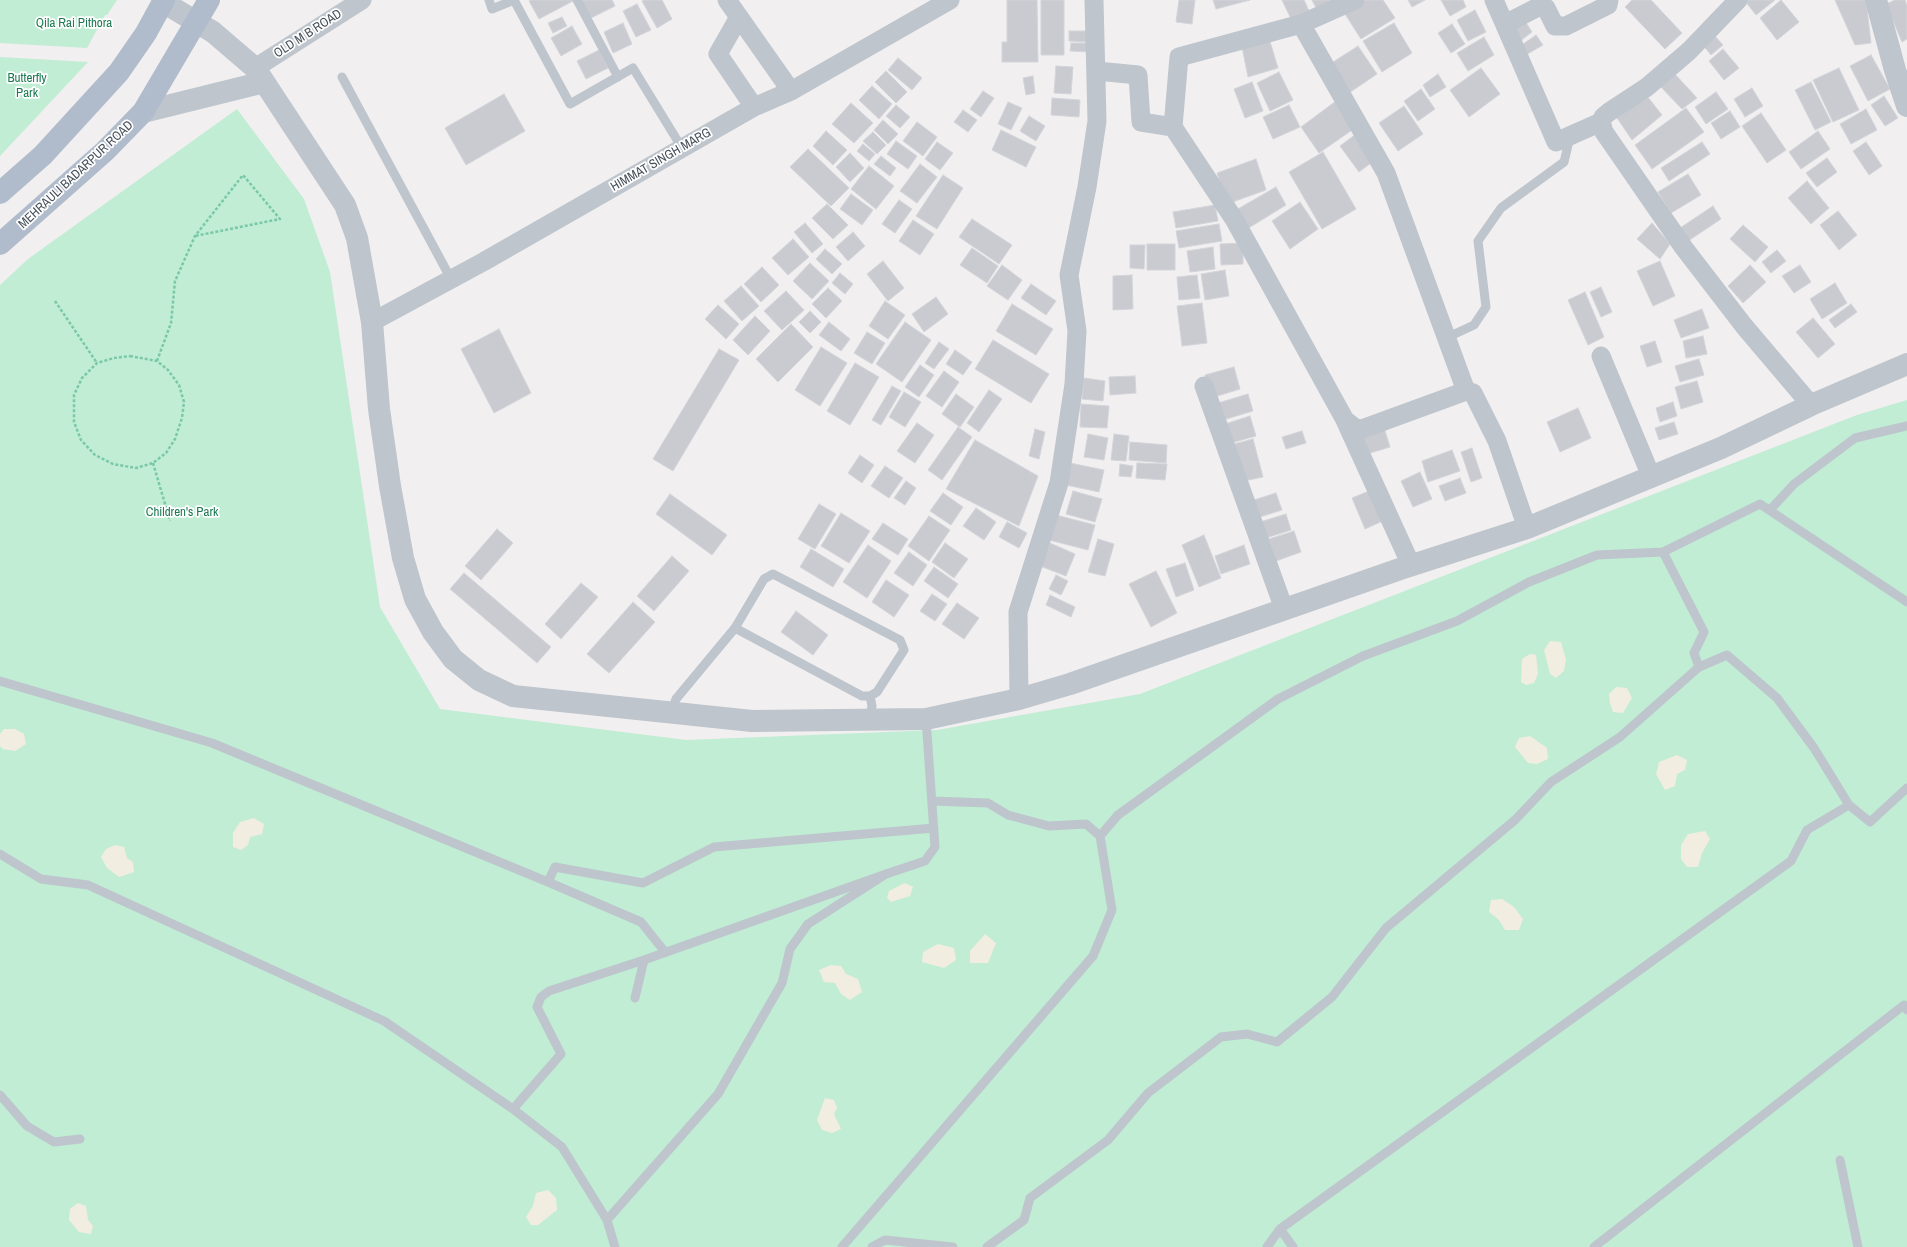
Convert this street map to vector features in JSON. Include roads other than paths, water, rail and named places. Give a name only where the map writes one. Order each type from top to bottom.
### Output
[{"type":"main road","name":"MEHRAULI BADARPUR ROAD","points":[[0,244],[105,151],[143,112],[209,0]]},
{"type":"main road","points":[[0,193],[43,155],[119,72],[146,32],[164,1]]},
{"type":"street","name":"OLD M B ROAD","points":[[259,75],[362,0]]},
{"type":"street","points":[[727,0],[791,91]]},
{"type":"street","name":"HIMMAT SINGH MARG","points":[[372,322],[451,279],[754,107],[791,91],[950,0]]},
{"type":"street","points":[[1019,700],[1018,612],[1059,483],[1074,384],[1077,331],[1069,275],[1087,187],[1097,121],[1097,71],[1094,0]]},
{"type":"street","points":[[1354,0],[1301,24],[1178,57],[1173,127],[1234,219],[1345,420],[1412,565]]},
{"type":"street","points":[[1494,0],[1556,142],[1601,122]]},
{"type":"street","points":[[1505,24],[1540,6],[1546,8],[1550,13],[1555,26],[1566,26],[1608,5],[1609,0]]},
{"type":"street","points":[[1738,0],[1689,51],[1647,87],[1608,112],[1603,117],[1601,122],[1604,132],[1684,248],[1744,326],[1811,405]]},
{"type":"street","points":[[1876,0],[1895,70],[1907,106]]},
{"type":"street","points":[[164,1],[213,32],[259,75],[345,205],[357,238],[372,322],[379,408],[390,486],[403,558],[415,598],[433,632],[453,659],[479,680],[513,696],[752,721],[926,719],[1019,700],[1070,684],[1412,565],[1527,528],[1721,448],[1811,405],[1907,364]]},
{"type":"street","points":[[739,17],[718,54],[754,107]]},
{"type":"street","points":[[1301,24],[1386,173],[1466,391]]},
{"type":"street","points":[[1097,71],[1138,75],[1141,122],[1173,127]]},
{"type":"street","points":[[143,112],[259,75]]},
{"type":"street","points":[[1601,356],[1651,476]]},
{"type":"street","points":[[1204,386],[1284,610]]},
{"type":"street","points":[[1345,420],[1356,428],[1362,428],[1466,391],[1470,391],[1476,396],[1497,441],[1527,528]]},
{"type":"lane","points":[[489,0],[492,9],[514,0],[570,104],[633,68],[682,148]]},
{"type":"lane","points":[[576,0],[618,77]]},
{"type":"lane","points":[[342,77],[451,279]]},
{"type":"lane","points":[[1446,338],[1474,325],[1486,307],[1478,241],[1501,208],[1564,162],[1571,135]]},
{"type":"lane","points":[[1770,510],[1794,484],[1855,438],[1907,426]]},
{"type":"lane","points":[[1100,836],[1118,815],[1278,700],[1363,656],[1457,621],[1529,582],[1597,555],[1663,552],[1760,504],[1907,602]]},
{"type":"lane","points":[[1663,552],[1704,632],[1694,653],[1699,667]]},
{"type":"lane","points":[[671,712],[676,699],[735,628],[764,579],[773,574],[900,640],[904,650],[877,692],[870,696],[862,696],[735,628]]},
{"type":"lane","points":[[987,1247],[1024,1220],[1030,1198],[1108,1140],[1148,1093],[1221,1037],[1247,1034],[1277,1042],[1332,997],[1386,928],[1515,820],[1551,782],[1620,737],[1699,667],[1727,655],[1777,698],[1814,748],[1849,805],[1870,822],[1907,788]]},
{"type":"lane","points":[[0,681],[212,743],[641,922],[665,952]]},
{"type":"lane","points":[[870,696],[872,706],[870,719]]},
{"type":"lane","points":[[513,1109],[561,1054],[537,1007],[541,997],[549,990],[644,960],[925,860],[936,847],[926,719]]},
{"type":"lane","points":[[842,1247],[1093,956],[1112,910],[1100,836],[1086,824],[1050,826],[1008,815],[988,803],[932,801]]},
{"type":"lane","points":[[1267,1247],[1280,1229],[1791,860],[1807,830],[1849,805]]},
{"type":"lane","points":[[548,882],[555,867],[642,883],[714,847],[934,828]]},
{"type":"lane","points":[[0,854],[41,879],[88,885],[384,1021],[513,1109],[562,1147],[607,1220],[616,1247]]},
{"type":"lane","points":[[607,1220],[718,1094],[782,983],[790,949],[808,924],[886,874]]},
{"type":"lane","points":[[635,998],[644,960]]},
{"type":"lane","points":[[1594,1247],[1904,1005],[1907,1010]]},
{"type":"lane","points":[[0,1095],[27,1126],[54,1142],[80,1139]]},
{"type":"lane","points":[[1840,1160],[1858,1247]]},
{"type":"lane","points":[[1280,1229],[1293,1247]]},
{"type":"lane","points":[[872,1247],[886,1240],[953,1247]]},
{"type":"park label","name":"Qila Rai Pithora","points":[[74,24]]},
{"type":"park label","name":"Butterfly Park","points":[[27,86]]},
{"type":"park label","name":"Children's Park","points":[[182,513]]}]
